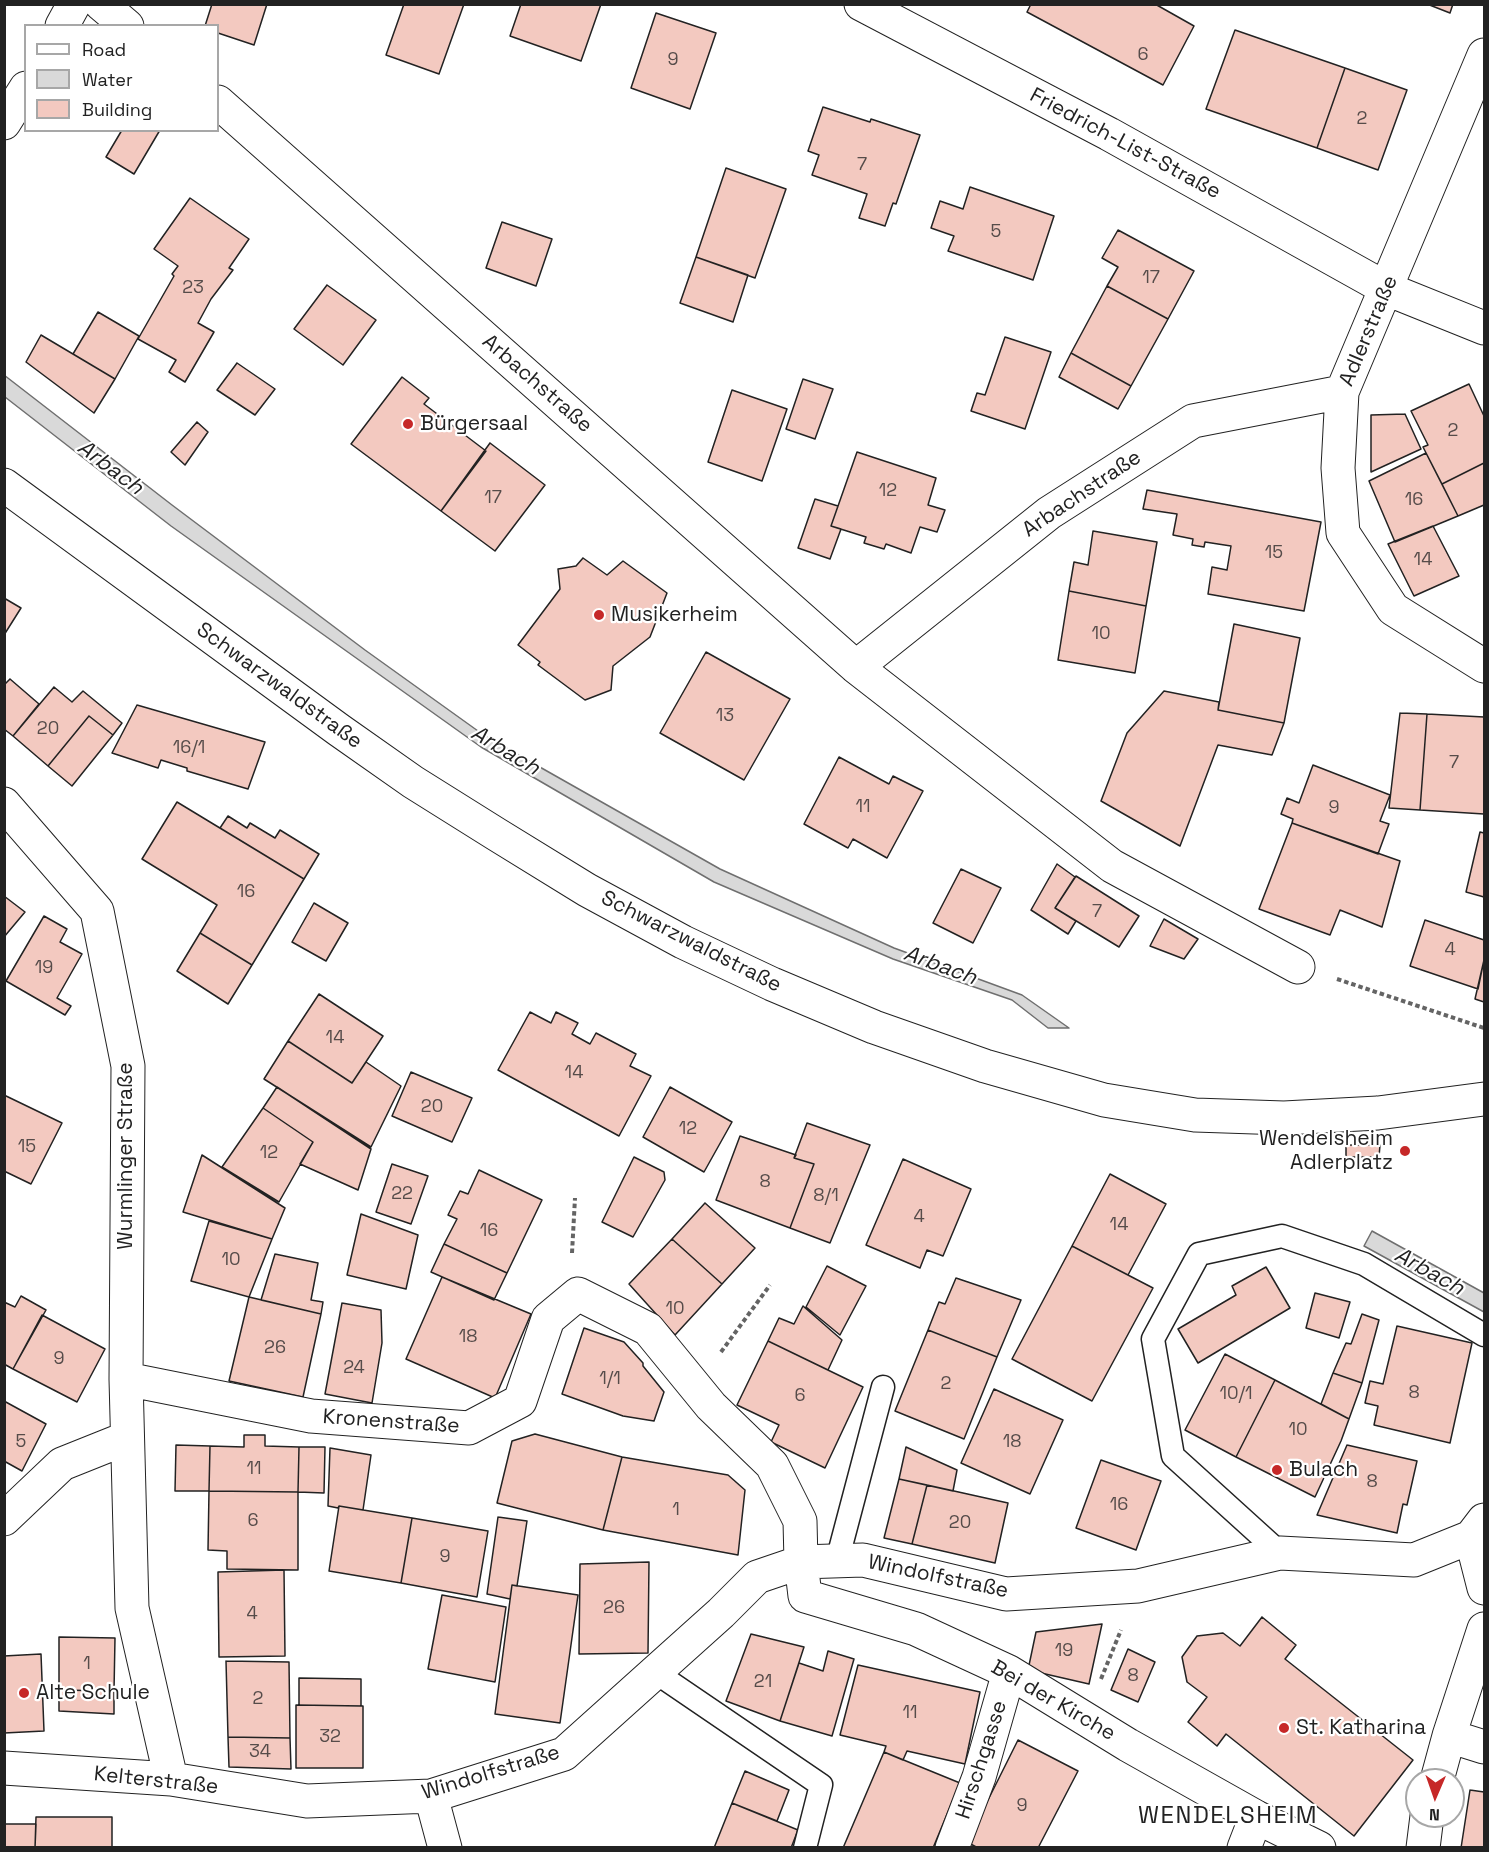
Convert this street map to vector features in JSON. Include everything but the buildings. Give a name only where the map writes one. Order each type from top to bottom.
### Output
[{"type":"street","points":[[63,24],[74,4]]},
{"type":"street","points":[[101,4],[125,24]]},
{"type":"street","name":"Friedrich-List-Straße","points":[[861,4],[1109,134],[1387,289],[1485,328]]},
{"type":"street","name":"Adlerstraße","points":[[1485,55],[1342,392],[1338,468],[1343,533],[1393,609],[1485,666]]},
{"type":"street","points":[[4,123],[24,91]]},
{"type":"street","name":"Arbachstraße","points":[[219,103],[856,667],[1112,866],[1298,967]]},
{"type":"street","name":"Arbachstraße","points":[[856,667],[1049,513],[1193,421],[1342,392]]},
{"type":"street","name":"Schwarzwaldstraße","points":[[4,485],[413,782],[587,890],[683,942],[772,984],[874,1027],[985,1066],[1104,1100],[1195,1114],[1296,1118],[1378,1113],[1485,1100]]},
{"type":"street","name":"Wurmlinger Straße","points":[[4,804],[97,911],[128,1066],[126,1438],[132,1608],[171,1779]]},
{"type":"street","name":"Kronenstraße","points":[[126,1379],[311,1416],[469,1428],[520,1401],[548,1319],[579,1294],[648,1329],[711,1406],[772,1465],[800,1521],[801,1562]]},
{"type":"street","points":[[4,1519],[62,1464],[126,1438]]},
{"type":"street","points":[[1478,1528],[1485,1588]]},
{"type":"street","name":"Windolfstraße","points":[[307,1801],[431,1796],[564,1754],[721,1613],[757,1577],[801,1562],[863,1560],[1006,1594],[1138,1586],[1280,1553],[1414,1560],[1478,1528]]},
{"type":"street","name":"Bei der Kirche","points":[[801,1562],[806,1596],[916,1629],[1009,1672],[1097,1727],[1256,1817],[1319,1848]]},
{"type":"street","points":[[1440,1768],[1485,1629]]},
{"type":"street","name":"Hirschgasse","points":[[952,1848],[979,1777],[1009,1672]]},
{"type":"street","points":[[1449,1736],[1485,1748]]},
{"type":"street","name":"Kelterstraße","points":[[4,1768],[171,1779],[307,1801]]},
{"type":"street","points":[[431,1796],[445,1848]]},
{"type":"street","points":[[1244,1848],[1256,1817]]},
{"type":"street","points":[[1423,1848],[1426,1828]]},
{"type":"lane","points":[[1280,1553],[1173,1456],[1153,1339],[1199,1254],[1282,1236],[1364,1264],[1485,1335]]},
{"type":"lane","points":[[837,1561],[883,1387]]},
{"type":"lane","points":[[656,1672],[821,1785],[805,1848]]},
{"type":"path","points":[[1384,994],[1485,1028]]},
{"type":"path","points":[[696,1387],[770,1285]]},
{"type":"path","points":[[1097,1727],[1097,1690],[1138,1586]]},
{"type":"water","name":"Arbach","points":[[4,375],[365,650],[485,736],[720,869],[894,948],[1022,995],[1069,1028],[1048,1028],[1012,1000],[893,959],[714,882],[481,747],[171,526],[5,397]]},
{"type":"water","name":"Arbach","points":[[1372,1231],[1484,1293],[1484,1312],[1364,1246]]},
{"type":"place","name":"Bürgersaal","points":[[408,424]]},
{"type":"place","name":"Musikerheim","points":[[599,615]]},
{"type":"place","name":"Wendelsheim Adlerplatz","points":[[1405,1151]]},
{"type":"place","name":"Bulach","points":[[1277,1470]]},
{"type":"place","name":"Alte Schule","points":[[24,1693]]},
{"type":"place","name":"St. Katharina","points":[[1284,1728]]},
{"type":"district","name":"WENDELSHEIM","points":[[1228,1816]]}]
